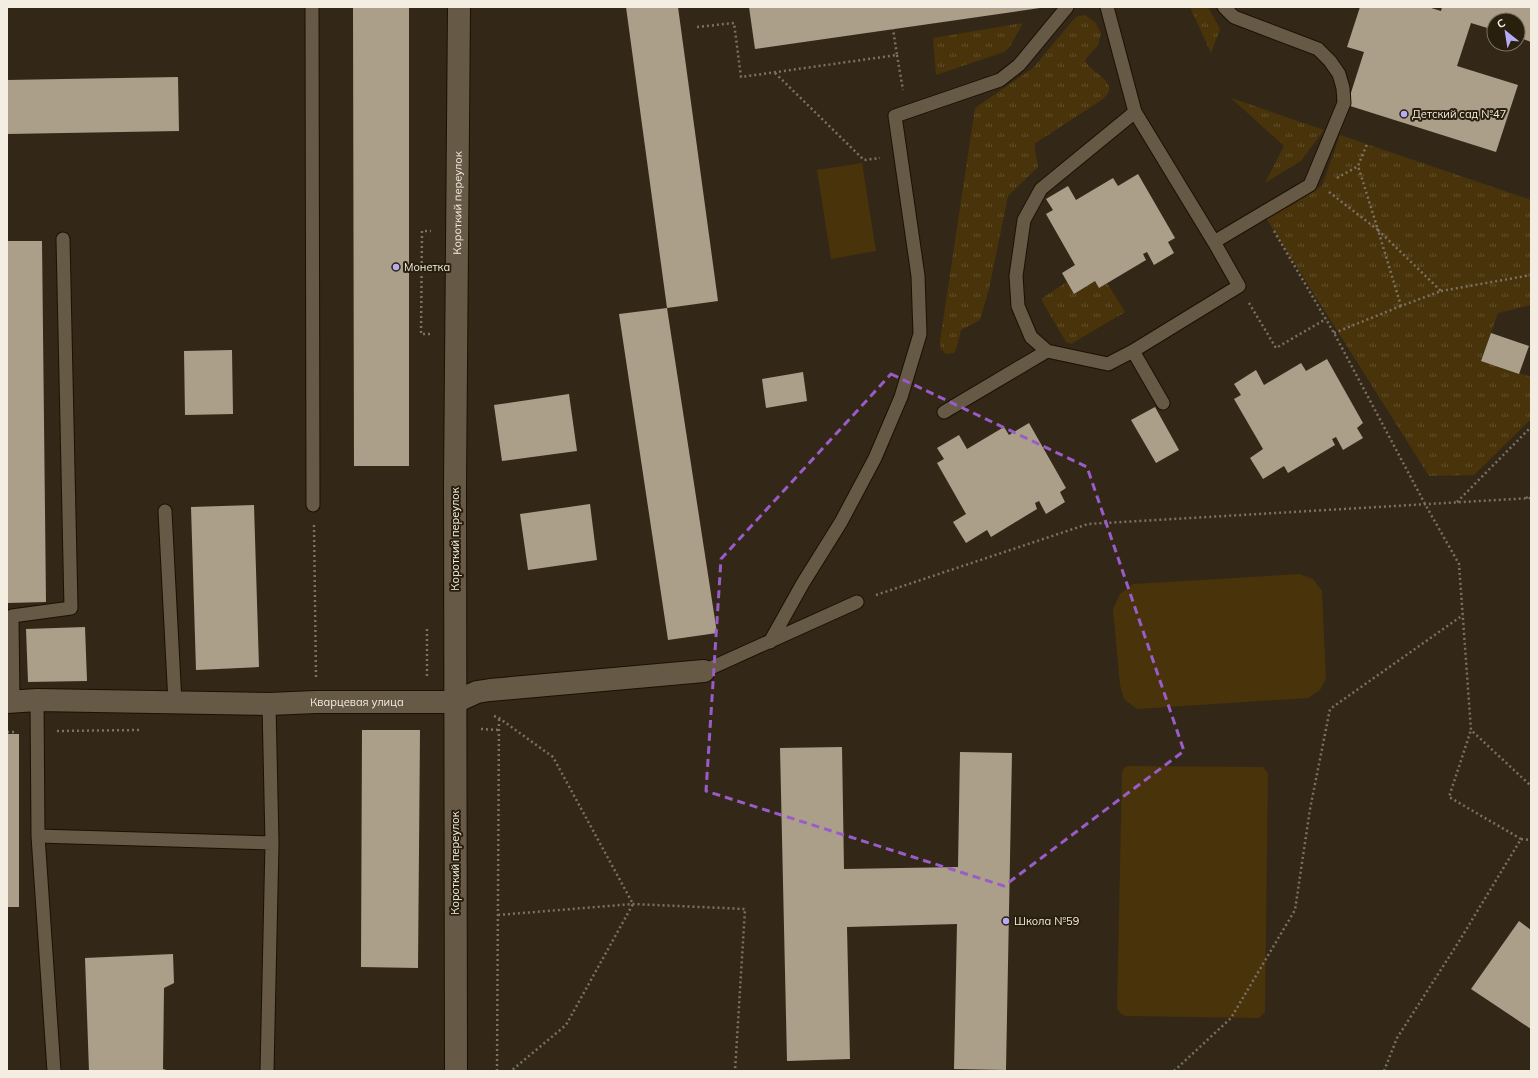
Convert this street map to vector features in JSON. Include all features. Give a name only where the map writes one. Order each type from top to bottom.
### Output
[{"type":"street","name":"Короткий переулок","points":[[456,1071],[455,477],[459,7]]},
{"type":"street","name":"Кварцевая улица","points":[[10,702],[37,700],[269,704],[316,702],[455,702],[477,692],[490,690],[704,671]]},
{"type":"lane","points":[[312,7],[313,505]]},
{"type":"lane","points":[[770,642],[803,583],[841,522],[875,458],[901,397],[920,334],[918,276],[895,116],[1000,80],[1019,65],[1066,7]]},
{"type":"lane","points":[[1107,7],[1135,112],[1239,286],[1133,351],[1108,364],[1047,351],[1031,337],[1018,306],[1016,276],[1024,220],[1040,189],[1135,112]]},
{"type":"lane","points":[[1214,242],[1310,185],[1344,103],[1343,88],[1339,74],[1330,61],[1318,49],[1234,17],[1224,7]]},
{"type":"lane","points":[[10,702],[12,616],[71,608],[63,239]]},
{"type":"lane","points":[[944,412],[1047,351]]},
{"type":"lane","points":[[1133,351],[1163,403]]},
{"type":"lane","points":[[166,511],[175,703]]},
{"type":"lane","points":[[704,671],[857,602]]},
{"type":"lane","points":[[37,700],[38,836],[54,1071]]},
{"type":"lane","points":[[267,1071],[272,843],[269,704]]},
{"type":"lane","points":[[38,836],[272,843]]},
{"type":"path","points":[[697,27],[734,23],[741,77],[897,55]]},
{"type":"path","points":[[893,29],[907,112]]},
{"type":"path","points":[[774,73],[864,160]]},
{"type":"path","points":[[1334,180],[1358,166],[1367,144]]},
{"type":"path","points":[[1358,166],[1401,306]]},
{"type":"path","points":[[1329,191],[1378,230],[1441,291]]},
{"type":"path","points":[[1264,213],[1326,318],[1459,564],[1472,730],[1449,797],[1521,839],[1531,840]]},
{"type":"path","points":[[1334,333],[1441,291],[1531,275]]},
{"type":"path","points":[[1239,286],[1276,348],[1326,318]]},
{"type":"path","points":[[1457,502],[1531,427]]},
{"type":"path","points":[[1525,498],[1531,495]]},
{"type":"path","points":[[857,602],[1088,524],[1531,498]]},
{"type":"path","points":[[313,505],[316,702]]},
{"type":"path","points":[[1174,1071],[1231,1018],[1295,910],[1310,809],[1330,709],[1463,615]]},
{"type":"path","points":[[492,715],[499,718],[553,757],[633,904]]},
{"type":"path","points":[[497,1071],[499,718]]},
{"type":"path","points":[[478,729],[499,730]]},
{"type":"path","points":[[1472,730],[1531,786]]},
{"type":"path","points":[[1384,1071],[1397,1038],[1458,943],[1521,839]]},
{"type":"path","points":[[511,1071],[566,1025],[633,904]]},
{"type":"path","points":[[498,915],[633,904],[745,909],[735,1071]]},
{"type":"highlighted area","points":[[891,374],[1087,467],[1184,751],[1004,886],[706,791],[721,559]]},
{"type":"green space","points":[[1190,7],[1208,7],[1220,29],[1211,53]]},
{"type":"green space","points":[[1085,15],[1095,22],[1101,33],[1098,45],[1085,60],[1088,65],[1108,84],[1109,89],[1107,94],[1100,101],[1034,144],[1038,167],[1008,196],[989,289],[980,320],[961,330],[954,353],[946,354],[941,349],[940,341],[975,108],[1033,68],[1073,20],[1078,16]]},
{"type":"green space","points":[[1023,23],[1009,48],[1004,52],[936,75],[933,38]]},
{"type":"green space","points":[[1231,98],[1324,130],[1301,161],[1265,183],[1284,146]]},
{"type":"green space","points":[[1340,135],[1531,200],[1531,305],[1498,313],[1481,360],[1531,377],[1531,419],[1474,475],[1429,476],[1266,218],[1322,186]]},
{"type":"green space","points":[[862,163],[876,251],[831,259],[817,170]]},
{"type":"green space","points":[[1095,281],[1100,288],[1107,283],[1125,312],[1071,344],[1066,342],[1042,301],[1042,298],[1067,282],[1074,294]]},
{"type":"green space","points":[[1299,574],[1313,579],[1322,591],[1326,679],[1320,690],[1308,698],[1137,709],[1124,699],[1120,685],[1113,609],[1120,594],[1133,584]]},
{"type":"green space","points":[[1128,766],[1263,767],[1268,773],[1265,1012],[1259,1018],[1125,1016],[1120,1013],[1117,1008],[1122,773],[1124,768]]},
{"type":"building","points":[[353,7],[409,7],[409,466],[354,466]]},
{"type":"building","points":[[626,7],[678,7],[718,301],[667,308]]},
{"type":"building","points":[[749,7],[1040,7],[1040,8],[755,49]]},
{"type":"building","points":[[1360,7],[1428,7],[1441,11],[1442,7],[1531,7],[1531,42],[1526,40],[1526,12],[1486,12],[1486,28],[1471,23],[1457,66],[1518,85],[1496,152],[1347,105],[1364,52],[1347,47]]},
{"type":"building","points":[[178,77],[179,131],[7,134],[7,80]]},
{"type":"building","points":[[1138,174],[1175,238],[1168,242],[1174,253],[1154,265],[1147,252],[1143,254],[1146,260],[1099,288],[1095,281],[1074,294],[1062,273],[1075,265],[1046,214],[1053,210],[1046,199],[1068,186],[1076,200],[1113,178],[1118,186]]},
{"type":"building","points":[[7,241],[42,241],[46,602],[7,603]]},
{"type":"building","points":[[667,308],[717,633],[668,640],[619,314]]},
{"type":"building","points":[[1491,333],[1529,346],[1519,374],[1481,361]]},
{"type":"building","points":[[232,350],[233,414],[185,415],[184,351]]},
{"type":"building","points":[[1327,359],[1363,423],[1357,428],[1363,438],[1343,450],[1336,437],[1332,439],[1335,445],[1288,473],[1284,466],[1263,479],[1250,458],[1263,449],[1234,399],[1241,395],[1234,384],[1256,370],[1264,385],[1301,363],[1306,371]]},
{"type":"building","points":[[803,372],[807,401],[766,408],[762,379]]},
{"type":"building","points":[[569,394],[577,451],[502,461],[494,405]]},
{"type":"building","points":[[1155,407],[1179,450],[1156,463],[1131,420]]},
{"type":"building","points":[[1029,423],[1066,488],[1060,492],[1065,502],[1046,514],[1039,501],[1035,503],[1037,509],[991,537],[987,530],[966,543],[953,522],[966,514],[937,463],[944,459],[937,448],[959,435],[967,449],[1004,427],[1009,435]]},
{"type":"building","points":[[590,504],[597,560],[528,570],[520,514]]},
{"type":"building","points":[[254,505],[259,667],[196,670],[191,507]]},
{"type":"building","points":[[85,627],[87,681],[28,682],[26,629]]},
{"type":"building","points":[[362,730],[420,730],[418,968],[361,967]]},
{"type":"building","points":[[7,734],[19,734],[19,907],[7,907]]},
{"type":"building","points":[[842,747],[844,869],[958,867],[960,752],[1012,753],[1006,1070],[954,1069],[957,924],[847,927],[850,1059],[787,1061],[780,748]]},
{"type":"building","points":[[1519,921],[1531,930],[1531,1029],[1471,989]]},
{"type":"building","points":[[173,954],[174,983],[164,988],[163,1069],[170,1071],[89,1071],[85,958]]},
{"type":"place","name":"Детский сад №47","points":[[1404,114]]},
{"type":"place","name":"Монетка","points":[[396,267]]},
{"type":"place","name":"Школа №59","points":[[1006,921]]}]
